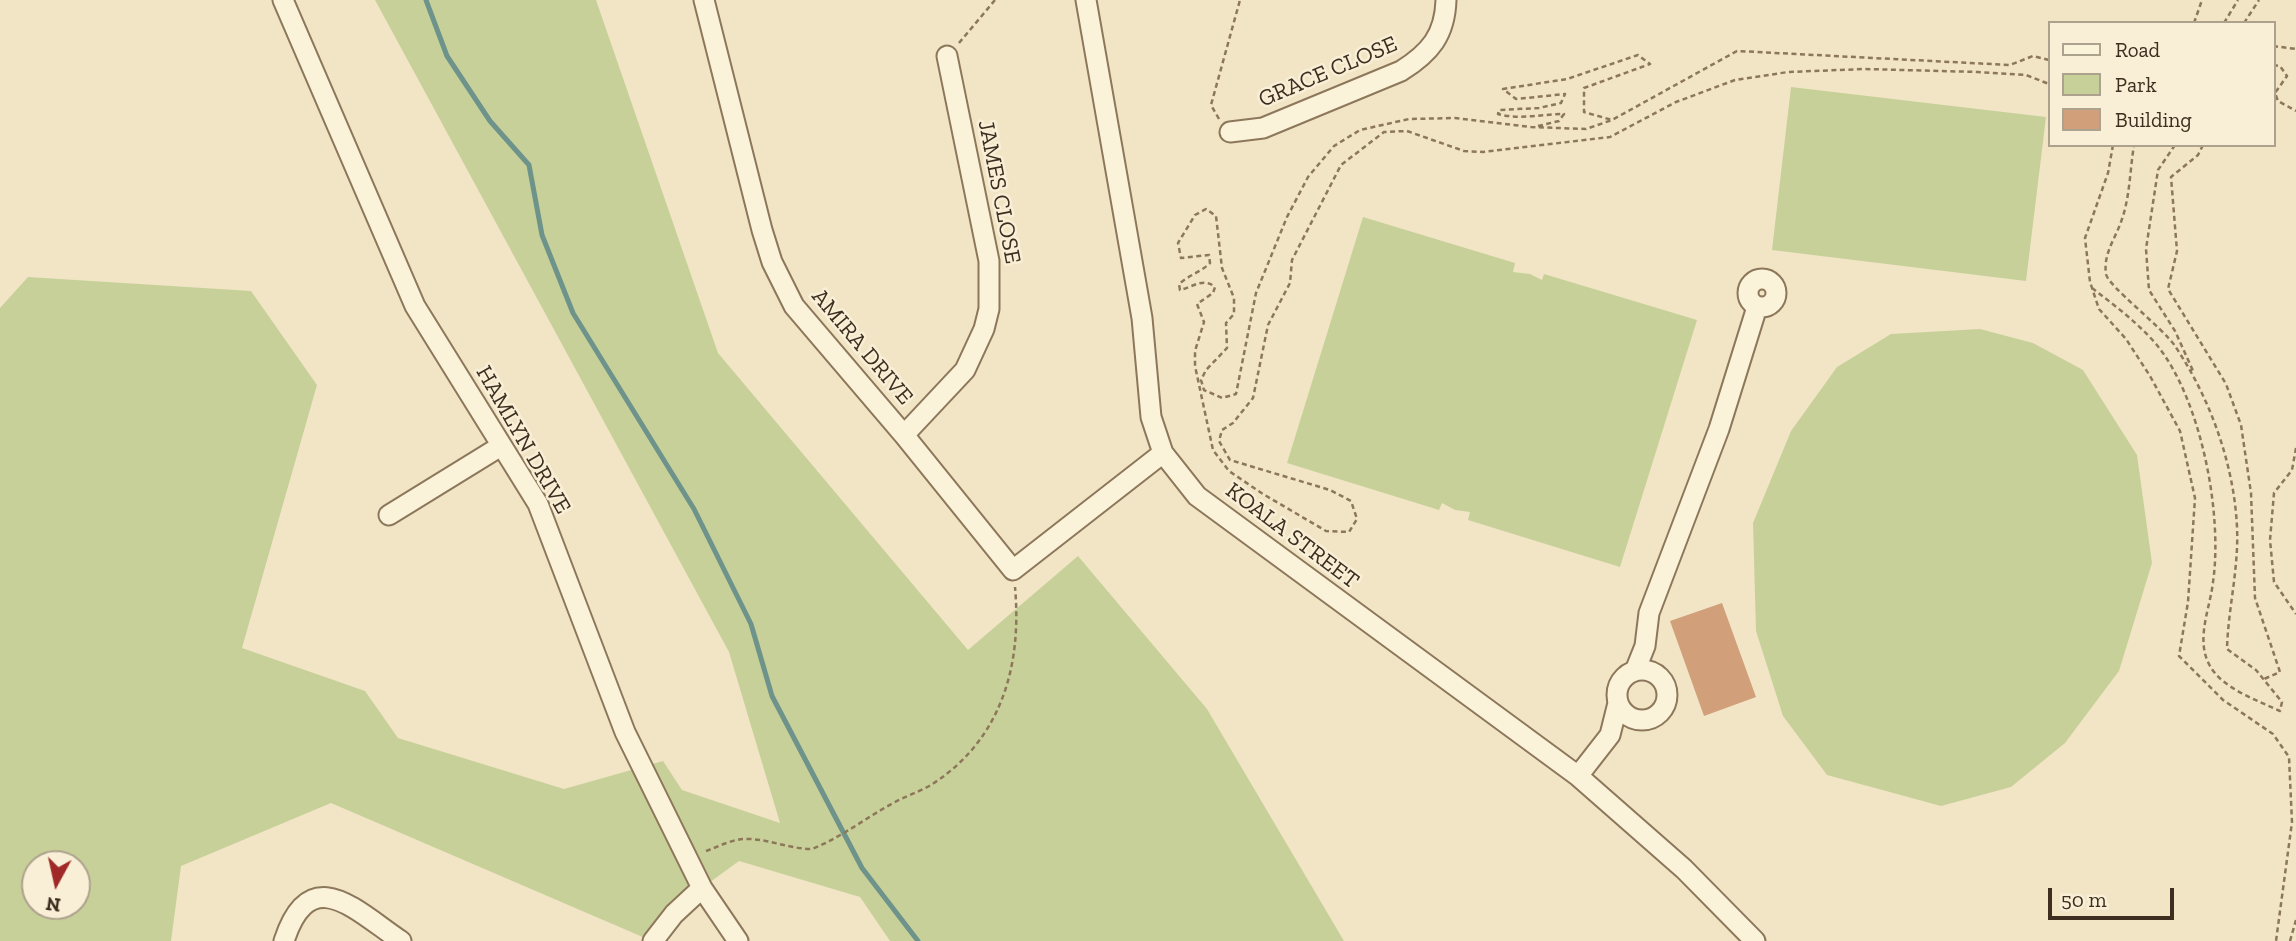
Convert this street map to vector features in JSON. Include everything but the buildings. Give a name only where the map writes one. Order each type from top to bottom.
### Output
[{"type":"street","name":"HAMLYN DRIVE","points":[[284,0],[415,306],[538,504],[625,732],[686,859],[738,941]]},
{"type":"street","name":"AMIRA DRIVE","points":[[704,0],[762,230],[781,282],[794,306],[904,435],[1013,570]]},
{"type":"street","name":"KOALA STREET","points":[[1086,0],[1142,318],[1151,417],[1163,453],[1192,491],[1224,517],[1578,776],[1684,869],[1755,941]]},
{"type":"street","name":"GRACE CLOSE","points":[[1230,132],[1263,128],[1401,71],[1423,56],[1436,41],[1446,15],[1446,0]]},
{"type":"street","name":"JAMES CLOSE","points":[[904,435],[965,370],[981,338],[989,309],[989,261],[947,56]]},
{"type":"street","points":[[1635,671],[1645,646],[1649,613],[1719,429],[1758,307]]},
{"type":"street","points":[[389,515],[501,446]]},
{"type":"street","points":[[1013,570],[1163,453]]},
{"type":"street","points":[[1609,736],[1657,715],[1666,703],[1666,688],[1657,676],[1645,646]]},
{"type":"street","points":[[1578,776],[1609,736],[1622,680],[1635,671],[1643,670],[1657,676]]},
{"type":"street","points":[[1618,703],[1628,716],[1642,720]]},
{"type":"street","points":[[653,941],[674,914],[702,888]]},
{"type":"street","points":[[284,941],[292,916],[303,904],[321,896],[340,900],[401,941]]},
{"type":"path","points":[[947,56],[995,0]]},
{"type":"path","points":[[1230,132],[1211,105],[1240,0]]},
{"type":"path","points":[[2195,21],[2202,0]]},
{"type":"path","points":[[2225,21],[2238,0]]},
{"type":"path","points":[[2245,21],[2259,0]]},
{"type":"path","points":[[2275,46],[2296,49]]},
{"type":"path","points":[[2048,60],[2033,56],[2010,65],[1737,51],[1612,120],[1586,129],[1531,127],[1455,118],[1409,119],[1360,130],[1334,146],[1308,177],[1287,217],[1256,293],[1236,394],[1222,398],[1204,390],[1201,380],[1206,370],[1227,348],[1226,323],[1234,314],[1234,298],[1222,268],[1216,216],[1206,209],[1195,215],[1178,243],[1177,251],[1181,258],[1209,255],[1210,262],[1180,284],[1180,290],[1199,283],[1215,286],[1213,293],[1197,304],[1204,322],[1195,351],[1195,366],[1213,450],[1230,471],[1326,531],[1349,532],[1357,519],[1351,502],[1230,460],[1219,441],[1222,430],[1233,423],[1252,398],[1268,325],[1290,283],[1292,260],[1341,165],[1384,132],[1407,131],[1464,151],[1483,152],[1609,137],[1676,102],[1735,80],[1788,72],[1865,69],[1978,72],[2026,75],[2048,84]]},
{"type":"path","points":[[1531,127],[1559,121],[1564,114],[1503,116],[1498,114],[1499,110],[1561,103],[1564,94],[1516,99],[1503,89],[1567,79],[1638,55],[1650,64],[1584,88],[1584,112],[1612,120]]},
{"type":"path","points":[[2275,65],[2280,66],[2287,76],[2278,85],[2275,93],[2278,100],[2296,111]]},
{"type":"path","points":[[2113,147],[2108,173],[2085,238],[2092,288],[2099,309],[2126,339],[2180,431],[2194,498],[2188,602],[2179,656],[2223,700],[2273,734],[2289,757],[2292,822],[2276,941]]},
{"type":"path","points":[[2134,147],[2122,221],[2110,241],[2105,276],[2112,287],[2147,314],[2174,344],[2198,383]]},
{"type":"path","points":[[2092,288],[2138,324],[2158,346],[2172,369],[2204,454],[2213,494],[2215,546],[2214,581],[2203,634],[2208,663],[2219,679],[2280,711],[2282,702],[2264,680],[2227,649],[2232,615],[2237,527],[2230,480],[2219,436],[2198,383],[2175,331],[2149,290],[2146,249],[2158,170],[2174,147]]},
{"type":"path","points":[[2202,147],[2197,155],[2171,177],[2176,251],[2168,289],[2226,384],[2241,425],[2251,493],[2255,598],[2280,672],[2264,680]]},
{"type":"path","points":[[2296,448],[2292,470],[2274,493],[2270,540],[2274,582],[2296,614]]},
{"type":"path","points":[[686,859],[734,841],[750,839],[791,849],[812,849],[834,839],[896,801],[933,784],[959,764],[991,728],[1008,682],[1018,623],[1013,570]]},
{"type":"path","points":[[2290,941],[2296,920]]},
{"type":"green space","points":[[375,0],[596,0],[718,353],[968,650],[1078,556],[1207,709],[1344,941],[890,941],[860,897],[739,861],[702,888],[652,941],[331,803],[181,866],[171,941],[0,941],[0,308],[28,277],[251,291],[317,385],[242,648],[365,691],[398,738],[564,789],[663,761],[682,790],[780,823],[729,652]]},
{"type":"green space","points":[[1791,87],[2046,117],[2026,281],[1772,250]]},
{"type":"green space","points":[[1363,217],[1515,263],[1513,272],[1530,274],[1542,280],[1544,274],[1697,320],[1620,567],[1468,520],[1470,512],[1455,510],[1442,503],[1439,510],[1287,463]]},
{"type":"green space","points":[[1980,329],[2033,343],[2083,370],[2137,455],[2152,563],[2119,671],[2065,743],[2011,787],[1941,806],[1827,775],[1783,716],[1756,631],[1753,523],[1791,431],[1837,367],[1891,334]]},
{"type":"waterway","points":[[426,0],[447,56],[490,121],[529,165],[542,235],[573,313],[694,509],[751,624],[772,696],[862,868],[918,941]]}]
